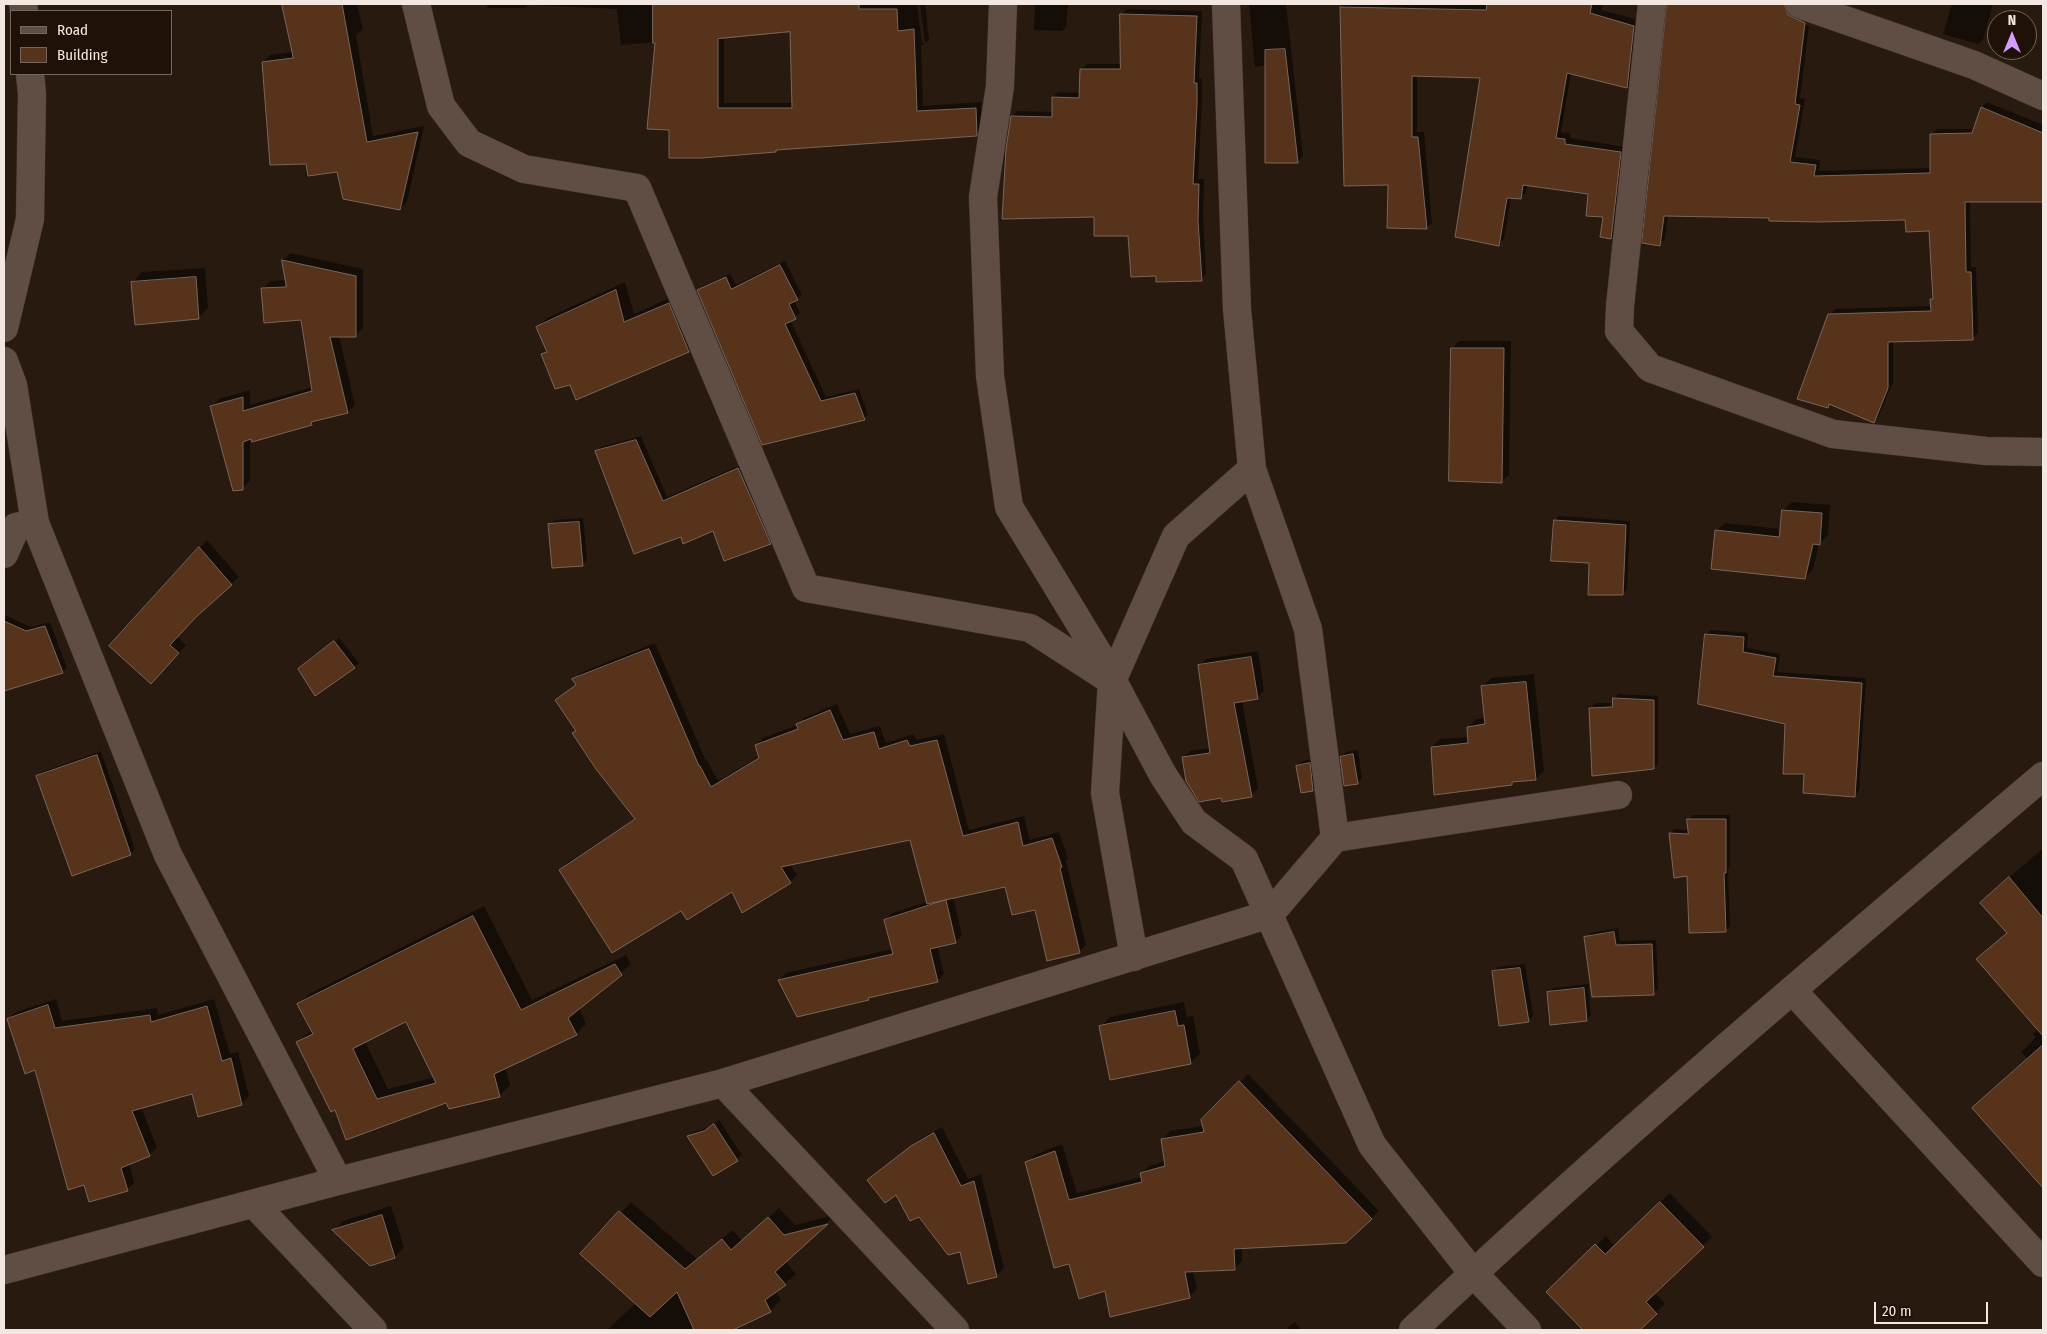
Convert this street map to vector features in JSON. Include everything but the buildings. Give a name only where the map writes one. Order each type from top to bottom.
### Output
[{"type":"street","points":[[416,4],[441,106],[468,143],[524,170],[637,188],[806,588],[1030,628],[1112,681]]},
{"type":"street","points":[[1003,4],[1000,86],[983,197],[990,376],[1009,507],[1094,647],[1163,775],[1194,822],[1244,859],[1372,1145],[1473,1273],[1527,1330]]},
{"type":"street","points":[[1226,4],[1237,309],[1252,468],[1308,629],[1335,838]]},
{"type":"street","points":[[1652,4],[1620,306],[1620,331],[1650,368],[1833,434],[1986,451],[2043,452]]},
{"type":"street","points":[[1799,4],[1974,65],[2043,96]]},
{"type":"street","points":[[4,328],[30,219],[32,94],[30,75]]},
{"type":"street","points":[[4,361],[13,385],[34,523],[168,855],[338,1181]]},
{"type":"street","points":[[1134,957],[1105,793],[1112,681],[1176,536],[1252,468]]},
{"type":"street","points":[[4,554],[16,527],[34,523]]},
{"type":"street","points":[[1412,1330],[1473,1273],[1792,990],[2043,776]]},
{"type":"street","points":[[4,1270],[255,1205],[338,1181],[723,1083],[1270,914],[1335,838],[1618,795]]},
{"type":"street","points":[[1792,990],[2043,1263]]},
{"type":"street","points":[[723,1083],[955,1330]]},
{"type":"street","points":[[255,1205],[373,1330]]}]
